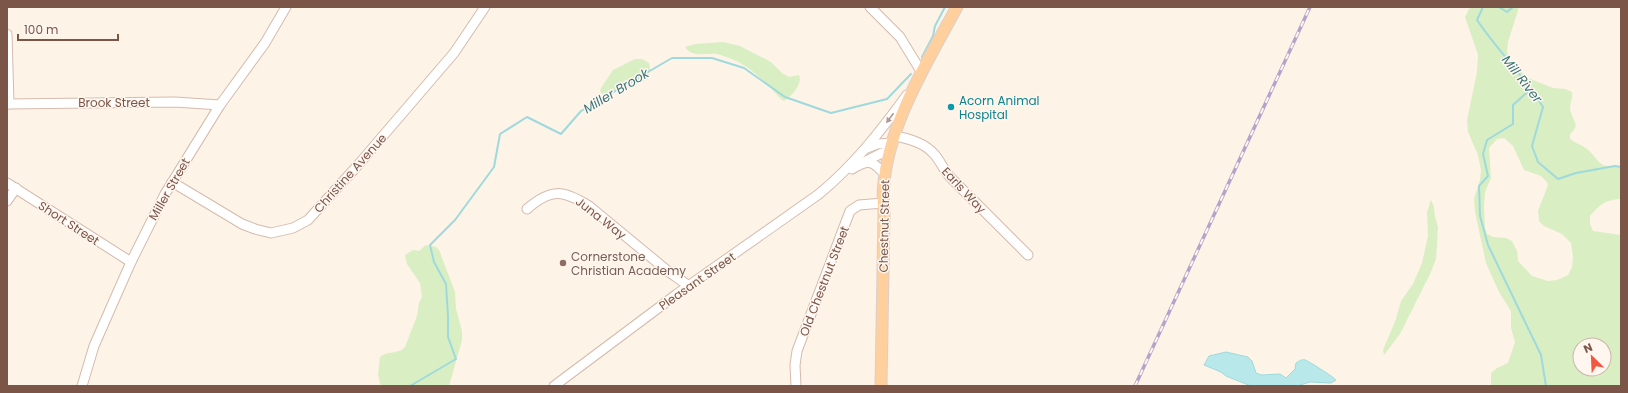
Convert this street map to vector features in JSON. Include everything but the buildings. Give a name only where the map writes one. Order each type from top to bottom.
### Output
[{"type":"main road","points":[[922,73],[957,7]]},
{"type":"main road","name":"Chestnut Street","points":[[881,386],[883,203],[885,174],[893,144],[914,88],[922,73]]},
{"type":"street","name":"Miller Street","points":[[82,386],[94,346],[131,262],[165,194],[220,105],[259,53],[286,7]]},
{"type":"street","name":"Christine Avenue","points":[[172,182],[242,224],[271,233],[294,228],[308,220],[454,53],[485,7]]},
{"type":"street","points":[[870,7],[900,37],[922,73]]},
{"type":"street","points":[[7,34],[8,104]]},
{"type":"street","name":"Pleasant Street","points":[[554,386],[689,286],[819,194],[840,176],[866,148],[914,88]]},
{"type":"street","name":"Brook Street","points":[[8,104],[175,102],[220,105]]},
{"type":"street","points":[[866,148],[877,144],[893,144]]},
{"type":"street","name":"Pleasant Street","points":[[840,176],[893,144]]},
{"type":"street","name":"Earls Way","points":[[893,144],[924,145],[935,155],[944,171],[1028,255]]},
{"type":"street","points":[[861,164],[867,162],[876,163],[885,174]]},
{"type":"street","name":"Short Street","points":[[7,183],[131,262]]},
{"type":"street","points":[[7,201],[16,188]]},
{"type":"street","name":"Juna Way","points":[[527,209],[538,200],[558,193],[567,194],[577,198],[589,206],[669,272],[689,286]]},
{"type":"street","name":"Old Chestnut Street","points":[[796,386],[797,351],[850,211],[859,205],[883,203]]},
{"type":"green space","points":[[1473,7],[1519,7],[1508,42],[1507,52],[1512,68],[1520,71],[1528,78],[1553,88],[1565,89],[1572,92],[1570,108],[1576,125],[1570,134],[1570,139],[1587,149],[1603,165],[1621,166],[1621,199],[1611,200],[1600,206],[1590,216],[1590,224],[1593,231],[1621,235],[1621,386],[1491,386],[1491,373],[1497,368],[1508,363],[1515,342],[1511,328],[1511,311],[1499,292],[1486,263],[1475,212],[1474,199],[1480,180],[1481,170],[1478,155],[1468,132],[1467,120],[1477,72],[1478,55],[1465,17],[1469,9]],"holes":[[[1504,138],[1513,146],[1524,170],[1541,176],[1547,182],[1548,185],[1538,211],[1539,221],[1544,226],[1562,234],[1571,243],[1573,257],[1572,267],[1568,275],[1557,280],[1548,281],[1532,276],[1518,261],[1517,251],[1512,241],[1506,238],[1493,237],[1487,234],[1485,228],[1485,192],[1491,178],[1489,148],[1497,139]]]},
{"type":"green space","points":[[723,42],[740,46],[771,62],[782,73],[789,77],[799,75],[800,78],[796,90],[784,101],[760,77],[730,58],[718,54],[695,54],[691,53],[685,47],[695,44]]},
{"type":"green space","points":[[635,59],[642,59],[649,63],[650,68],[648,79],[626,89],[602,94],[600,91],[601,88],[613,70]]},
{"type":"green space","points":[[1431,200],[1438,227],[1436,259],[1400,334],[1384,355],[1383,350],[1396,319],[1401,301],[1413,284],[1422,263],[1428,236],[1427,212]]},
{"type":"green space","points":[[426,245],[436,247],[439,250],[455,292],[456,309],[462,331],[462,340],[449,386],[381,386],[378,375],[380,357],[399,351],[405,347],[417,316],[419,303],[422,297],[420,283],[407,264],[405,255],[413,250],[419,251]]},
{"type":"water","points":[[1226,352],[1248,357],[1252,361],[1256,373],[1261,375],[1280,374],[1286,378],[1295,369],[1296,363],[1300,360],[1304,360],[1336,380],[1331,383],[1310,382],[1297,386],[1251,386],[1204,365],[1209,356]]},
{"type":"waterway","name":"Miller Brook","points":[[922,57],[933,36],[935,26],[945,7]]},
{"type":"waterway","name":"Mill River","points":[[1483,7],[1477,20],[1528,85],[1543,107],[1532,146],[1538,162],[1558,179],[1576,173],[1615,166],[1621,167]]},
{"type":"waterway","name":"Mill River","points":[[1499,7],[1507,12],[1513,7]]},
{"type":"waterway","name":"Miller Brook","points":[[410,386],[456,359],[448,337],[446,284],[434,262],[430,245],[455,220],[494,167],[500,134],[527,117],[561,134],[581,111],[672,58],[712,58],[744,68],[785,97],[831,113],[887,99],[911,74]]},
{"type":"waterway","points":[[1532,88],[1513,105],[1513,124],[1487,140],[1483,154],[1488,176],[1479,186],[1480,216],[1488,245],[1541,355],[1546,386]]},
{"type":"railway","points":[[1135,386],[1310,7]]},
{"type":"place","name":"Acorn Animal Hospital","points":[[951,107]]},
{"type":"place","name":"Cornerstone Christian Academy","points":[[563,263]]}]
